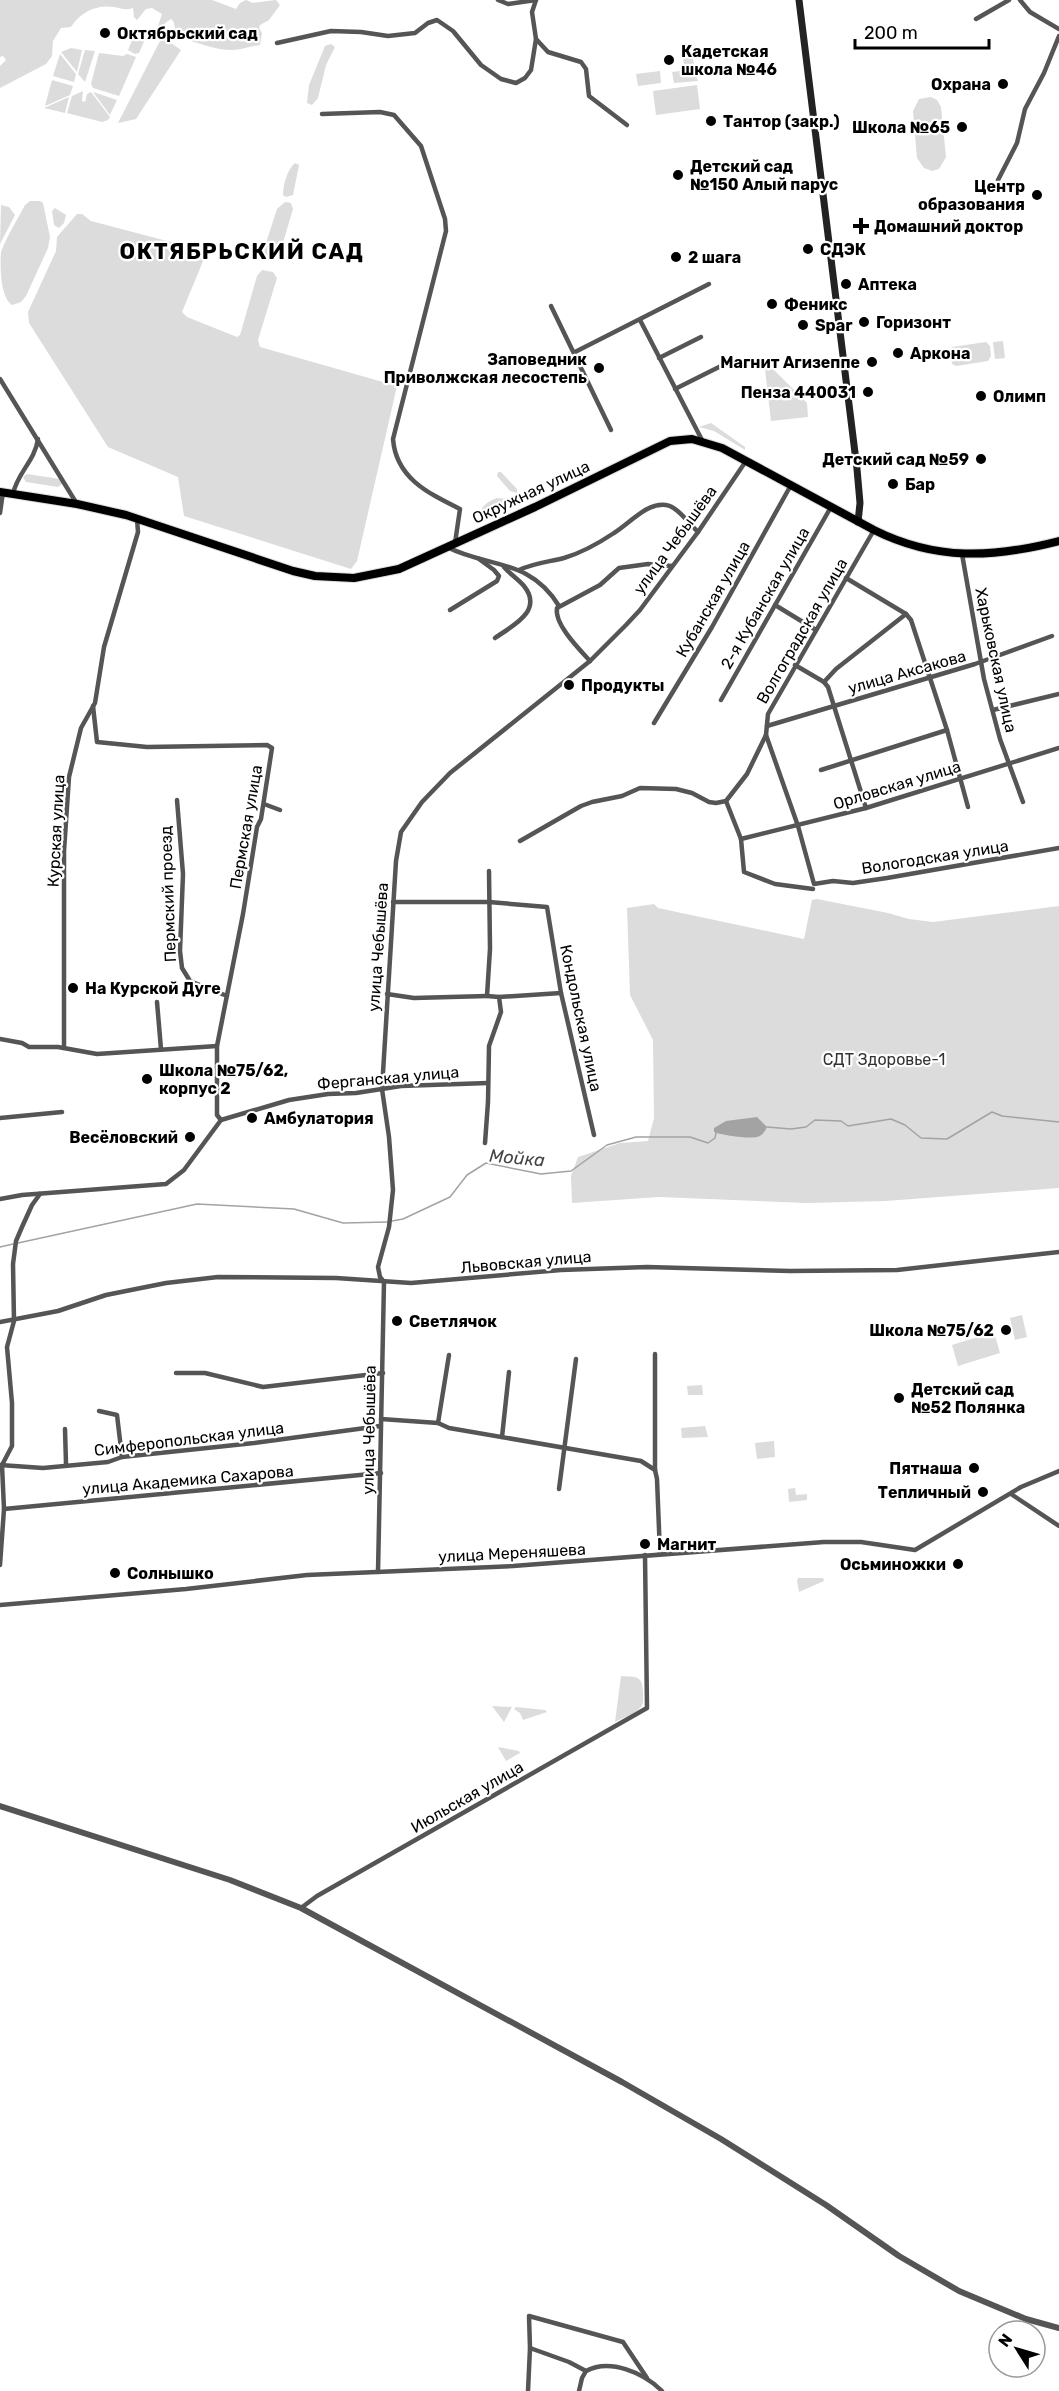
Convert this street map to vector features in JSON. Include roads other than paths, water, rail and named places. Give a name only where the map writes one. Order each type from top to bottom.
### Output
[{"type":"main road","points":[[799,0],[857,469],[860,503],[858,522]]},
{"type":"main road","name":"Окружная улица","points":[[2,492],[77,504],[137,518],[284,568],[321,577],[354,578],[376,575],[399,568],[545,502],[670,441],[686,439],[702,441],[722,448],[900,543],[926,550],[962,554],[1020,550],[1059,541]]},
{"type":"street","points":[[277,43],[331,32],[361,32],[388,36],[416,33],[428,23],[437,20],[453,31],[481,65],[501,79],[516,83],[525,78],[531,70],[536,39],[532,12],[536,0],[508,4],[498,0]]},
{"type":"street","points":[[976,19],[1009,0]]},
{"type":"street","points":[[1020,0],[1030,12],[1059,29]]},
{"type":"street","points":[[998,180],[1017,143],[1025,109],[1044,73],[1059,36]]},
{"type":"street","points":[[536,39],[548,51],[581,62],[586,69],[589,96],[627,125]]},
{"type":"street","points":[[322,114],[380,112],[394,115],[421,146],[445,219],[446,231],[393,439],[394,456],[403,472],[421,487],[460,508],[455,543]]},
{"type":"street","points":[[575,352],[709,284]]},
{"type":"street","points":[[551,306],[611,430]]},
{"type":"street","points":[[640,320],[702,441]]},
{"type":"street","points":[[659,358],[701,336]]},
{"type":"street","points":[[675,389],[723,365]]},
{"type":"street","points":[[0,379],[77,504]]},
{"type":"street","points":[[13,494],[16,482],[33,458],[38,439]]},
{"type":"street","points":[[33,458],[39,454],[50,457]]},
{"type":"street","name":"улица Чебышёва","points":[[378,1572],[384,1282],[380,1277],[378,1267],[388,1227],[392,1182],[388,1121],[382,1089],[393,902],[401,832],[416,809],[450,773],[590,661],[640,610],[698,532],[746,461]]},
{"type":"street","name":"Кубанская улица","points":[[654,723],[729,598],[791,485]]},
{"type":"street","points":[[0,513],[2,492]]},
{"type":"street","points":[[519,570],[538,562],[560,559],[574,554],[602,540],[647,510],[663,505],[674,508],[698,532]]},
{"type":"street","name":"2-я Кубанская улица","points":[[721,700],[831,507]]},
{"type":"street","name":"Курская улица","points":[[64,1048],[64,851],[69,777],[81,728],[93,706],[99,688],[104,647],[138,532],[137,518]]},
{"type":"street","name":"Волгоградская улица","points":[[813,887],[798,826],[766,735],[767,726],[771,707],[874,530]]},
{"type":"street","points":[[447,547],[519,570],[550,592],[559,606]]},
{"type":"street","name":"Харьковская улица","points":[[962,554],[984,679],[1000,739],[1023,802]]},
{"type":"street","points":[[450,610],[497,581],[499,576],[494,570],[476,558]]},
{"type":"street","points":[[495,638],[525,616],[532,604],[524,585],[502,564]]},
{"type":"street","points":[[590,661],[567,635],[556,612],[559,606],[600,585],[619,568],[648,564],[672,566]]},
{"type":"street","points":[[846,578],[906,614],[913,623],[947,730],[968,807]]},
{"type":"street","points":[[775,605],[816,630]]},
{"type":"street","points":[[824,682],[836,669],[906,614]]},
{"type":"street","name":"улица Аксакова","points":[[767,726],[982,662],[1052,636]]},
{"type":"street","points":[[795,665],[824,682],[830,690],[866,808]]},
{"type":"street","points":[[993,710],[1059,694]]},
{"type":"street","name":"Пермская улица","points":[[93,706],[97,742],[147,747],[267,745],[272,748],[264,804],[257,827],[217,1046],[217,1115],[221,1120]]},
{"type":"street","points":[[821,770],[947,730]]},
{"type":"street","points":[[520,841],[581,806],[622,796],[640,788],[676,789],[692,793],[709,802],[726,801],[747,774],[766,735]]},
{"type":"street","name":"Орловская улица","points":[[741,839],[866,808],[1059,748]]},
{"type":"street","name":"Пермский проезд","points":[[177,800],[183,874],[180,951],[182,968],[190,981],[227,996]]},
{"type":"street","points":[[726,801],[741,839]]},
{"type":"street","points":[[264,804],[280,810]]},
{"type":"street","name":"Вологодская улица","points":[[741,839],[744,872],[775,884],[813,887],[833,881],[853,883],[1059,848]]},
{"type":"street","points":[[487,996],[490,949],[489,872]]},
{"type":"street","points":[[393,902],[489,902]]},
{"type":"street","name":"Кондольская улица","points":[[489,902],[547,907],[561,993],[594,1134]]},
{"type":"street","points":[[387,994],[414,998],[499,997],[561,993]]},
{"type":"street","points":[[485,1143],[489,1046],[501,1012],[499,997]]},
{"type":"street","points":[[157,1002],[161,1049]]},
{"type":"street","points":[[0,1039],[22,1043],[29,1047],[64,1048],[97,1054],[217,1046]]},
{"type":"street","name":"Ферганская улица","points":[[221,1120],[289,1100],[401,1086],[488,1083]]},
{"type":"street","points":[[0,1118],[62,1112]]},
{"type":"street","points":[[0,1199],[41,1193],[166,1184],[184,1170],[221,1120]]},
{"type":"street","points":[[0,1565],[4,1509],[1,1465],[12,1446],[12,1403],[7,1347],[14,1321],[13,1264],[16,1241],[27,1215],[41,1193]]},
{"type":"street","name":"Львовская улица","points":[[0,1322],[58,1311],[106,1295],[166,1283],[218,1277],[439,1282],[561,1270],[647,1266],[790,1271],[897,1270],[1059,1252]]},
{"type":"street","points":[[654,1354],[655,1470],[660,1554]]},
{"type":"street","points":[[438,1423],[449,1355]]},
{"type":"street","points":[[559,1490],[576,1359]]},
{"type":"street","points":[[502,1437],[508,1372]]},
{"type":"street","points":[[176,1373],[205,1373],[263,1387],[383,1373]]},
{"type":"street","points":[[99,1411],[117,1415],[123,1457]]},
{"type":"street","points":[[381,1419],[438,1423],[449,1428],[641,1461],[655,1470]]},
{"type":"street","name":"Симферопольская улица","points":[[1,1465],[43,1467],[108,1462],[123,1457],[380,1426]]},
{"type":"street","points":[[65,1430],[66,1464]]},
{"type":"street","name":"улица Мереняшева","points":[[0,1605],[186,1589],[307,1575],[513,1566],[839,1541],[915,1550],[1011,1494],[1059,1470]]},
{"type":"street","name":"улица Академика Сахарова","points":[[4,1509],[381,1473]]},
{"type":"street","points":[[1011,1494],[1059,1526]]},
{"type":"street","name":"Июльская улица","points":[[301,1908],[317,1896],[647,1708],[645,1556]]},
{"type":"street","points":[[0,1806],[230,1880],[301,1908],[622,2082],[721,2139],[826,2205],[899,2256],[959,2291],[1026,2319],[1059,2328]]},
{"type":"street","points":[[528,2391],[529,2316],[623,2342],[647,2378],[662,2391]]},
{"type":"street","points":[[530,2349],[569,2362],[586,2372]]},
{"type":"street","points":[[579,2391],[582,2378],[586,2372],[594,2368],[607,2367],[647,2378]]},
{"type":"waterway","name":"Мойка","points":[[767,1127],[791,1129],[806,1127],[815,1120],[841,1121],[848,1126],[891,1119],[905,1125],[921,1138],[947,1139],[992,1112],[1002,1116],[1059,1122]]},
{"type":"waterway","name":"Мойка","points":[[392,1221],[403,1219],[450,1197],[467,1175],[486,1163],[541,1174],[571,1171],[607,1145],[636,1137],[690,1137],[708,1143],[715,1138],[716,1133]]},
{"type":"waterway","name":"Мойка","points":[[18,1243],[197,1204],[294,1209],[343,1223],[387,1222]]},
{"type":"waterway","name":"Мойка","points":[[0,1247],[13,1244]]},
{"type":"place","name":"Октябрьский сад","points":[[105,33]]},
{"type":"place","name":"Кадетская школа №46","points":[[669,60]]},
{"type":"place","name":"Охрана","points":[[1003,84]]},
{"type":"place","name":"Тантор (закр.)","points":[[711,121]]},
{"type":"place","name":"Школа №65","points":[[962,127]]},
{"type":"place","name":"Детский сад №150 Алый парус","points":[[678,175]]},
{"type":"place","name":"Центр образования","points":[[1037,195]]},
{"type":"place","name":"Домашний доктор","points":[[861,226]]},
{"type":"place","name":"СДЭК","points":[[808,249]]},
{"type":"place","name":"2 шага","points":[[676,257]]},
{"type":"place","name":"Аптека","points":[[846,284]]},
{"type":"place","name":"Феникс","points":[[772,304]]},
{"type":"place","name":"Горизонт","points":[[864,322]]},
{"type":"place","name":"Spar","points":[[803,325]]},
{"type":"place","name":"Аркона","points":[[898,353]]},
{"type":"place","name":"Магнит Агизеппе","points":[[872,362]]},
{"type":"place","name":"Заповедник Приволжская лесостепь","points":[[599,368]]},
{"type":"place","name":"Пенза 440031","points":[[868,392]]},
{"type":"place","name":"Олимп","points":[[981,396]]},
{"type":"place","name":"Детский сад №59","points":[[981,459]]},
{"type":"place","name":"Бар","points":[[893,484]]},
{"type":"place","name":"Продукты","points":[[569,685]]},
{"type":"place","name":"На Курской Дуге","points":[[73,988]]},
{"type":"place","name":"Школа №75/62, корпус 2","points":[[147,1079]]},
{"type":"place","name":"Амбулатория","points":[[252,1118]]},
{"type":"place","name":"Весёловский","points":[[190,1137]]},
{"type":"place","name":"Светлячок","points":[[397,1321]]},
{"type":"place","name":"Школа №75/62","points":[[1006,1330]]},
{"type":"place","name":"Детский сад №52 Полянка","points":[[899,1398]]},
{"type":"place","name":"Пятнаша","points":[[974,1468]]},
{"type":"place","name":"Тепличный","points":[[983,1492]]},
{"type":"place","name":"Магнит","points":[[645,1544]]},
{"type":"place","name":"Осьминожки","points":[[958,1564]]},
{"type":"place","name":"Солнышко","points":[[115,1573]]},
{"type":"district","name":"ОКТЯБРЬСКИЙ САД","points":[[242,251]]},
{"type":"park label","name":"СДТ Здоровье-1","points":[[884,1059]]}]
